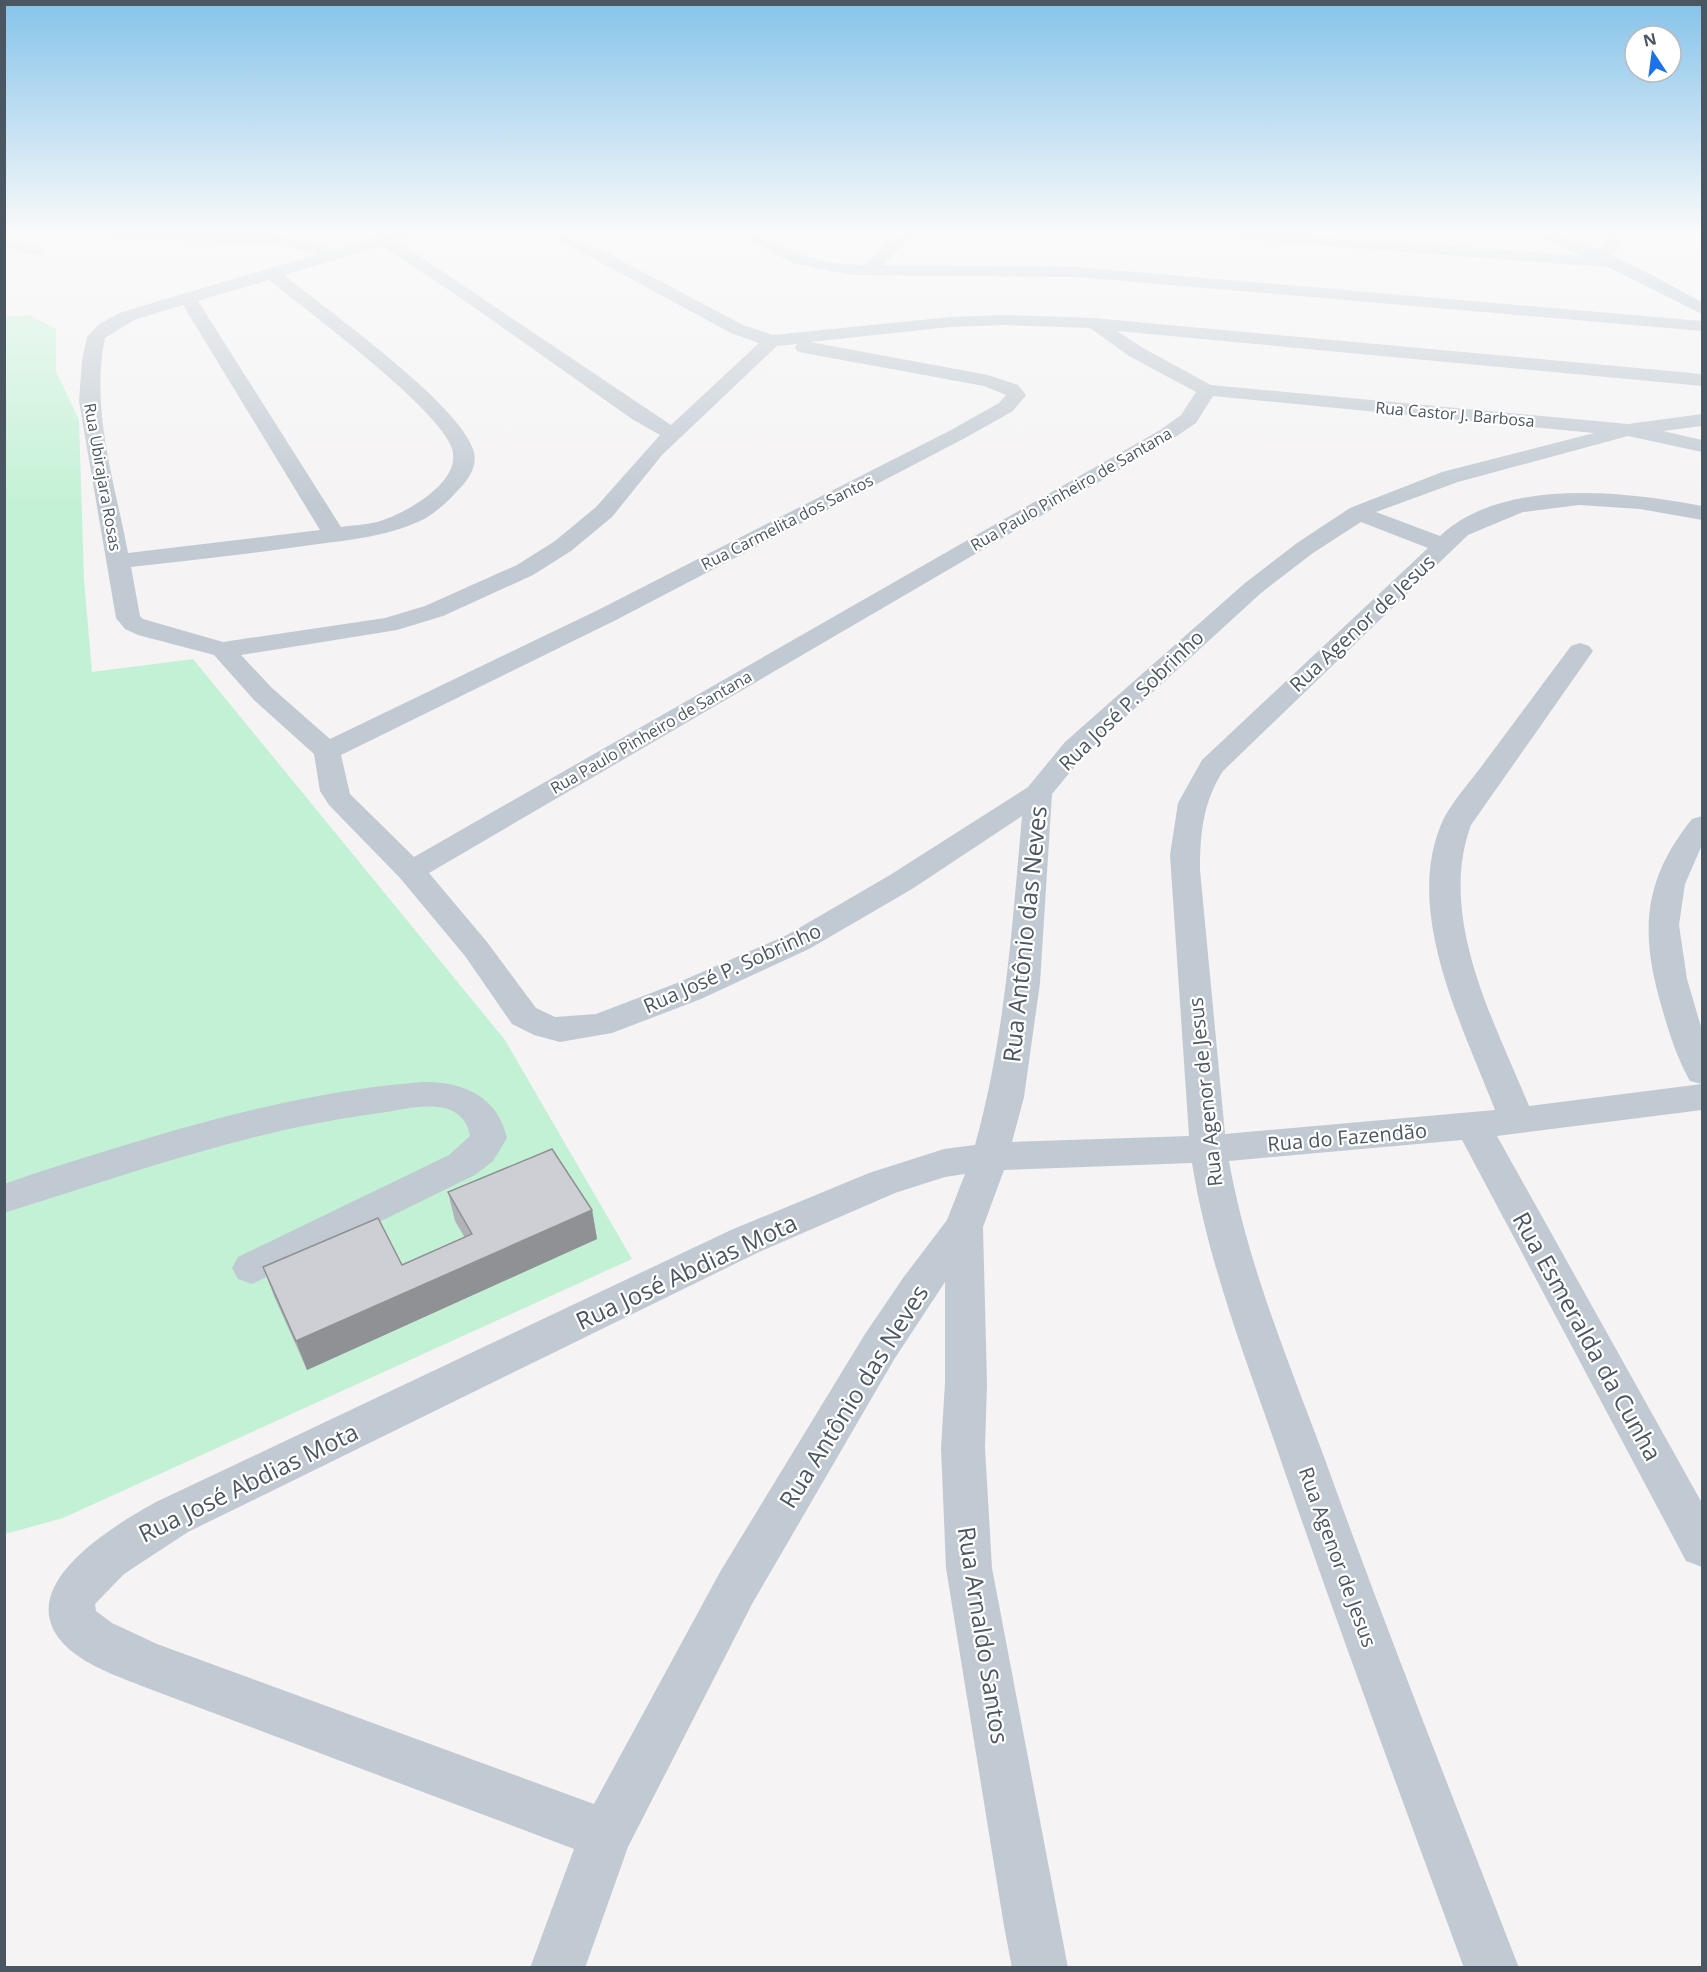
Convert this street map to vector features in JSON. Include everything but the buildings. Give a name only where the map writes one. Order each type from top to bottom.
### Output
[{"type":"street","name":"Rua Ubirajara Rosas","points":[[114,323],[96,337],[88,401],[128,618],[135,624],[224,650]]},
{"type":"street","points":[[203,323],[335,536]]},
{"type":"street","points":[[118,561],[335,536],[381,528],[424,509],[445,492],[460,475],[464,463],[463,449],[447,422],[419,394],[332,323]]},
{"type":"street","points":[[508,323],[639,415],[672,434]]},
{"type":"street","points":[[726,323],[772,341],[941,323]]},
{"type":"street","points":[[1094,323],[1702,380]]},
{"type":"street","points":[[1094,323],[1137,352],[1207,390]]},
{"type":"street","points":[[1668,323],[1702,326]]},
{"type":"street","points":[[224,650],[388,625],[434,611],[515,575],[563,546],[604,512],[672,434],[772,341]]},
{"type":"street","name":"Rua Carmelita dos Santos","points":[[327,751],[702,566],[967,429],[1006,407],[1016,395],[1011,389],[988,381],[772,341]]},
{"type":"street","name":"Rua Castor J. Barbosa","points":[[1207,390],[1628,430],[1702,420]]},
{"type":"street","name":"Rua Paulo Pinheiro de Santana","points":[[411,871],[1167,434],[1189,419],[1207,390]]},
{"type":"street","points":[[1628,430],[1702,446]]},
{"type":"street","name":"Rua José P. Sobrinho","points":[[327,751],[334,791],[339,799],[411,871],[476,949],[524,1017],[546,1028],[580,1029],[600,1025],[680,994],[798,942],[901,882],[1038,793],[1075,748],[1152,676],[1253,588],[1305,548],[1358,513],[1450,477],[1628,430]]},
{"type":"street","name":"Rua Agenor de Jesus","points":[[1492,1968],[1350,1594],[1247,1302],[1217,1201],[1208,1149],[1185,870],[1185,838],[1191,804],[1198,785],[1236,741],[1460,530],[1480,519],[1507,509],[1551,499],[1617,498],[1702,513]]},
{"type":"street","points":[[1358,513],[1444,546]]},
{"type":"street","points":[[224,650],[263,694],[327,751]]},
{"type":"street","points":[[1518,1122],[1479,1026],[1447,925],[1442,893],[1444,865],[1449,841],[1460,816],[1580,651]]},
{"type":"street","name":"Rua Antônio das Neves","points":[[558,1968],[606,1835],[736,1588],[880,1346],[923,1281],[964,1227],[990,1157],[1006,1097],[1024,983],[1038,793]]},
{"type":"street","points":[[1702,825],[1681,852],[1670,885],[1662,926],[1670,977],[1702,1072]]},
{"type":"street","points":[[4,1198],[235,1126],[301,1111],[351,1103],[419,1095],[447,1096],[472,1104],[487,1124],[489,1137],[480,1151],[462,1165],[252,1268]]},
{"type":"street","name":"Rua do Fazendão","points":[[990,1157],[1208,1149],[1518,1122],[1702,1097]]},
{"type":"street","name":"Rua Esmeralda da Cunha","points":[[1473,1126],[1702,1546]]},
{"type":"street","name":"Rua José Abdias Mota","points":[[606,1835],[147,1664],[83,1631],[72,1617],[73,1599],[92,1572],[128,1542],[193,1506],[745,1241],[882,1183],[944,1163],[990,1157]]},
{"type":"street","name":"Rua Arnaldo Santos","points":[[964,1227],[966,1383],[963,1448],[969,1568],[1040,1968]]},
{"type":"green space","points":[[4,323],[45,323],[56,329],[56,371],[79,420],[84,580],[92,672],[193,659],[505,1040],[632,1259],[63,1518],[5,1534]]}]
